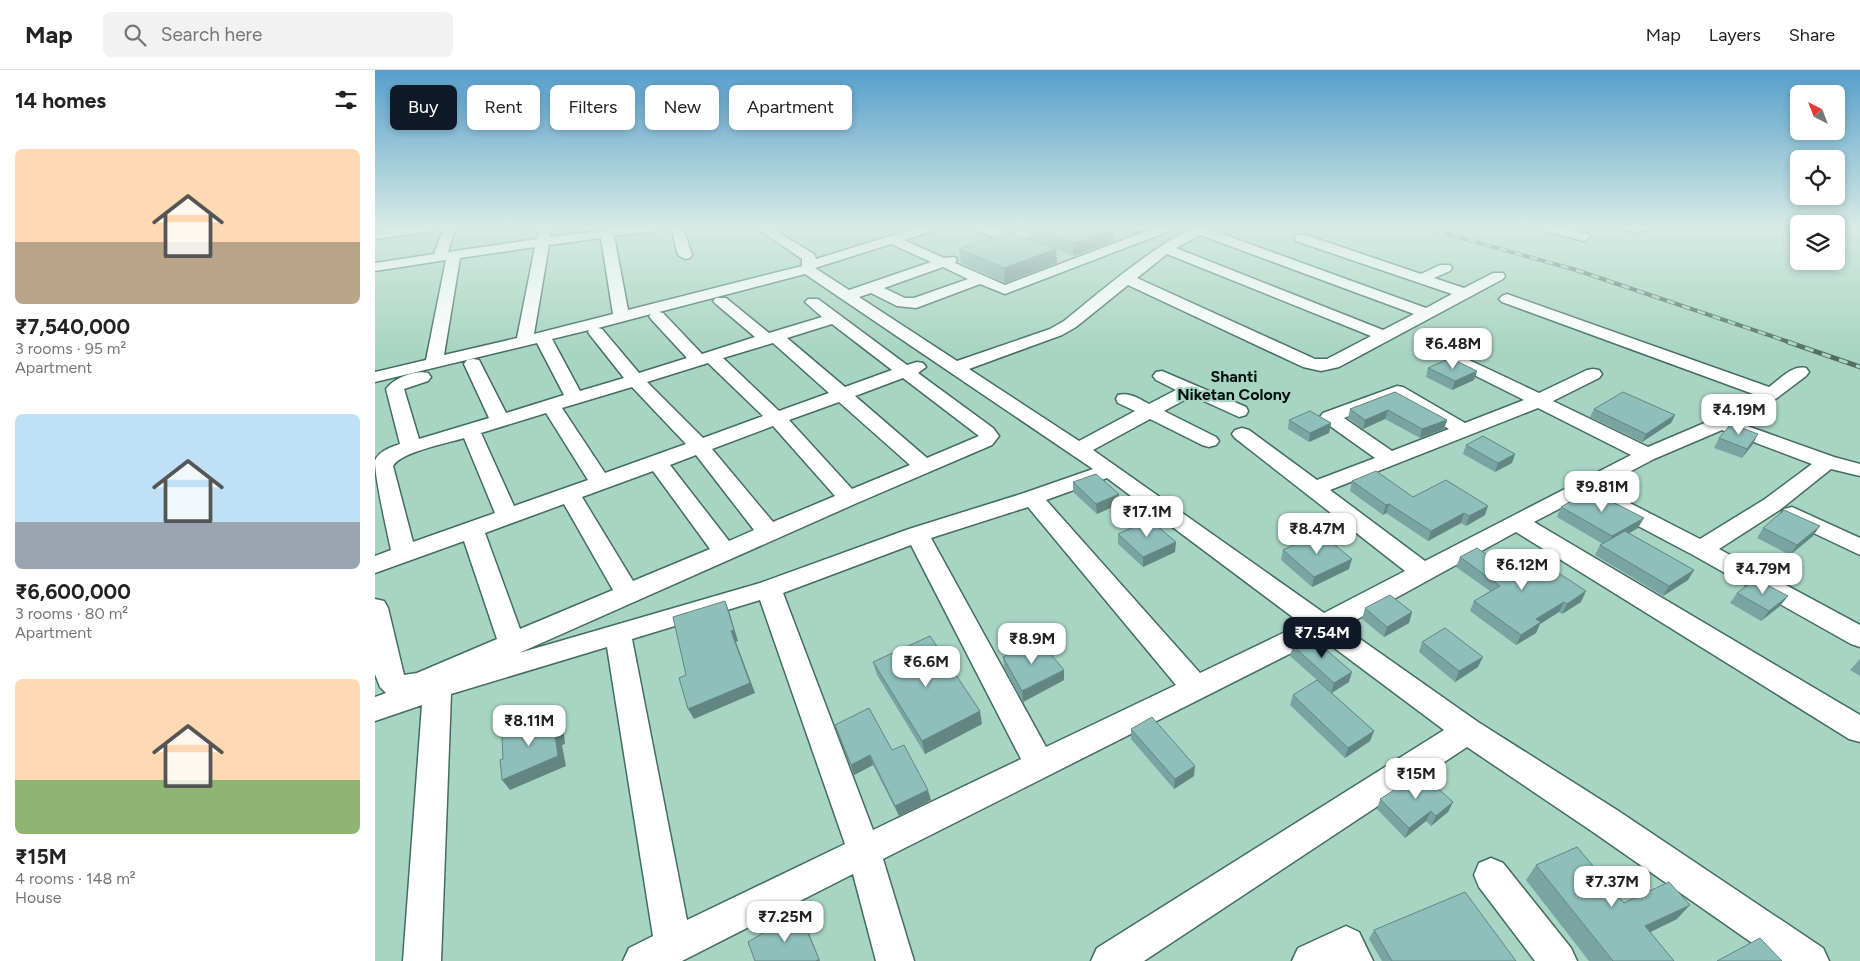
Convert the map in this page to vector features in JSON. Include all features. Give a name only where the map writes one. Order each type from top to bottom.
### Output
[{"type":"street","points":[[434,363],[445,269]]},
{"type":"street","points":[[542,269],[538,341],[575,398]]},
{"type":"street","points":[[613,269],[621,317]]},
{"type":"street","points":[[411,447],[395,388],[410,380],[473,364],[538,341],[621,317],[802,269]]},
{"type":"street","points":[[810,269],[847,296],[1109,470],[1467,730],[1605,820],[1810,961]]},
{"type":"street","points":[[847,296],[924,269]]},
{"type":"street","points":[[957,269],[1005,290],[1060,269]]},
{"type":"street","points":[[375,565],[907,371],[948,363],[1056,332],[1082,316],[1142,269]]},
{"type":"street","points":[[1214,269],[1384,336]]},
{"type":"street","points":[[1304,269],[1425,313]]},
{"type":"street","points":[[1389,269],[1463,293]]},
{"type":"street","points":[[1421,279],[1444,269]]},
{"type":"street","points":[[1128,280],[1309,363],[1321,366],[1333,363],[1498,276]]},
{"type":"street","points":[[871,287],[902,303],[916,303],[980,279]]},
{"type":"street","points":[[1507,299],[1771,394]]},
{"type":"street","points":[[721,300],[844,394],[925,466]]},
{"type":"street","points":[[375,608],[390,679],[398,687],[419,684],[849,498],[985,442],[989,436],[986,432],[813,302]]},
{"type":"street","points":[[375,377],[538,341],[596,332],[689,307]]},
{"type":"street","points":[[657,316],[777,419],[849,498]]},
{"type":"street","points":[[404,553],[383,466],[387,458],[411,447],[834,318]]},
{"type":"street","points":[[596,332],[635,380],[699,446],[769,533]]},
{"type":"street","points":[[1452,357],[1647,456]]},
{"type":"street","points":[[473,364],[501,420]]},
{"type":"street","points":[[642,961],[1324,625],[1582,487],[1721,423],[1771,394],[1800,372]]},
{"type":"street","points":[[1314,489],[1538,401],[1593,374]]},
{"type":"street","points":[[1162,376],[1239,411]]},
{"type":"street","points":[[1078,450],[1187,391],[1193,391]]},
{"type":"street","points":[[1391,460],[1330,417],[1397,391],[1464,430]]},
{"type":"street","points":[[1125,399],[1209,441]]},
{"type":"street","points":[[551,405],[600,482]]},
{"type":"street","points":[[1721,423],[1827,462],[1860,470]]},
{"type":"street","points":[[471,429],[507,516]]},
{"type":"street","points":[[1242,434],[1423,572]]},
{"type":"street","points":[[657,462],[725,552]]},
{"type":"street","points":[[1701,549],[1773,504],[1827,462]]},
{"type":"street","points":[[375,708],[618,633],[769,589],[917,534],[1032,498],[1109,470]]},
{"type":"street","points":[[1582,487],[1701,549],[1860,637]]},
{"type":"street","points":[[569,493],[628,594]]},
{"type":"street","points":[[1032,498],[1196,688]]},
{"type":"street","points":[[1773,504],[1860,547]]},
{"type":"street","points":[[1517,522],[1860,730]]},
{"type":"street","points":[[472,529],[512,644]]},
{"type":"street","points":[[917,534],[1040,765]]},
{"type":"street","points":[[769,589],[864,851],[895,961]]},
{"type":"street","points":[[618,633],[673,946]]},
{"type":"street","points":[[422,961],[437,688]]},
{"type":"street","points":[[1110,961],[1467,730]]},
{"type":"street","points":[[1491,875],[1558,961]]},
{"type":"street","points":[[1311,961],[1346,945],[1354,961]]},
{"type":"building","points":[[1450,358],[1477,371],[1455,381],[1428,368]]},
{"type":"building","points":[[1395,392],[1447,420],[1422,429],[1388,410],[1365,420],[1350,409]]},
{"type":"building","points":[[1623,392],[1675,415],[1646,434],[1594,409]]},
{"type":"building","points":[[1310,411],[1331,423],[1310,433],[1289,420]]},
{"type":"building","points":[[1731,424],[1758,434],[1747,449],[1719,438]]},
{"type":"building","points":[[1483,436],[1515,454],[1498,463],[1466,445]]},
{"type":"building","points":[[1376,471],[1413,497],[1446,480],[1488,506],[1469,516],[1464,513],[1431,531],[1389,504],[1386,505],[1352,481]]},
{"type":"building","points":[[1096,474],[1119,494],[1096,504],[1073,482]]},
{"type":"building","points":[[1589,490],[1644,518],[1612,536],[1561,507],[1578,497],[1576,496]]},
{"type":"building","points":[[1784,510],[1820,526],[1797,545],[1763,528]]},
{"type":"building","points":[[1150,520],[1176,542],[1143,557],[1118,534]]},
{"type":"building","points":[[1625,531],[1694,570],[1669,586],[1600,545]]},
{"type":"building","points":[[1320,533],[1352,559],[1314,577],[1283,550]]},
{"type":"building","points":[[1477,548],[1516,575],[1540,561],[1586,591],[1567,604],[1564,602],[1536,619],[1541,622],[1521,635],[1474,601],[1500,586],[1460,557]]},
{"type":"building","points":[[1756,579],[1788,596],[1769,611],[1737,593]]},
{"type":"building","points":[[1390,595],[1412,612],[1387,627],[1365,608]]},
{"type":"building","points":[[725,601],[734,630],[731,631],[750,683],[688,709],[679,678],[686,675],[673,617]]},
{"type":"building","points":[[1445,628],[1483,657],[1459,671],[1422,642]]},
{"type":"building","points":[[930,636],[980,711],[922,741],[873,662]]},
{"type":"building","points":[[1310,636],[1352,672],[1334,683],[1293,646]]},
{"type":"building","points":[[1038,639],[1064,670],[1022,691],[1003,657]]},
{"type":"building","points":[[1317,680],[1374,731],[1348,748],[1293,695]]},
{"type":"building","points":[[869,708],[892,750],[904,745],[928,790],[895,806],[870,755],[851,765],[835,725]]},
{"type":"building","points":[[556,715],[557,734],[555,735],[558,756],[502,780],[500,760],[503,759],[502,736]]},
{"type":"building","points":[[1152,717],[1195,766],[1175,779],[1131,729]]},
{"type":"building","points":[[1421,773],[1453,802],[1436,816],[1431,811],[1409,828],[1380,799]]},
{"type":"building","points":[[1577,847],[1624,903],[1669,882],[1690,905],[1645,926],[1674,961],[1613,961],[1536,865]]},
{"type":"building","points":[[1465,892],[1516,961],[1392,961],[1374,930]]},
{"type":"building","points":[[799,912],[819,959],[816,961],[755,961],[748,942]]},
{"type":"building","points":[[1760,938],[1782,961],[1717,961]]},
{"type":"railway","points":[[1571,269],[1792,343]]},
{"type":"railway","points":[[1788,342],[1860,367]]},
{"type":"district","name":"Shanti Niketan Colony","points":[[1234,385]]}]
